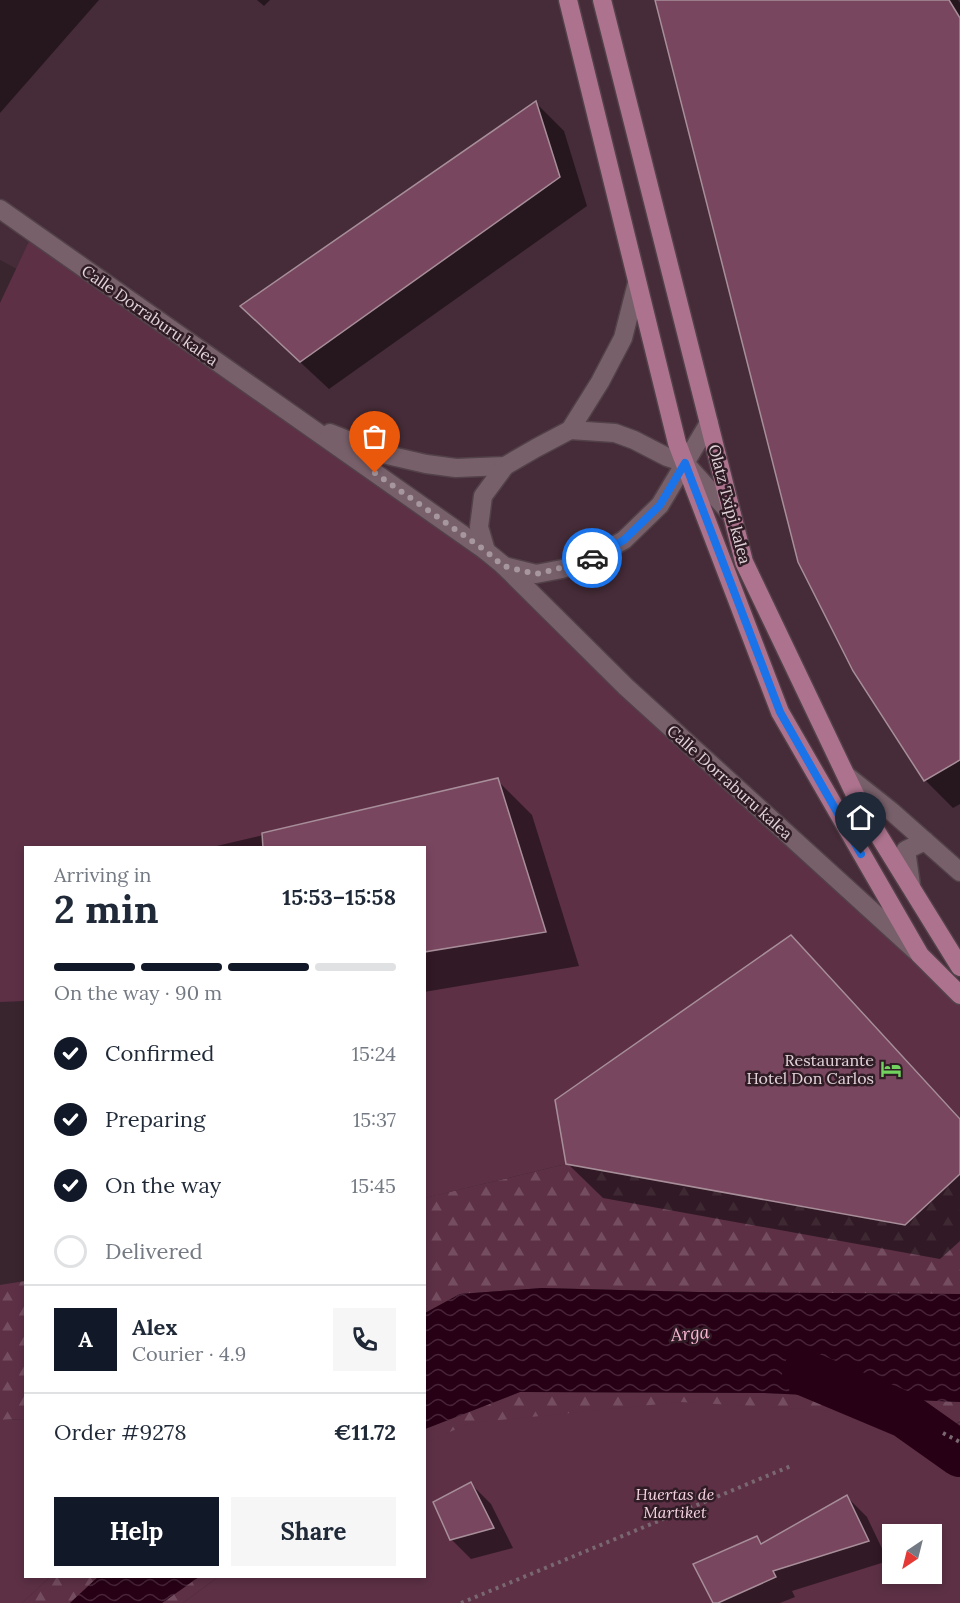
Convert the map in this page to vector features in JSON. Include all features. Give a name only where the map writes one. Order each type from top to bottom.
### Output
[{"type":"main road","name":"Olatz Txipi kalea","points":[[568,0],[677,442],[780,712],[920,955]]},
{"type":"main road","name":"Olatz Txipi kalea","points":[[602,0],[744,562],[860,805],[960,968]]},
{"type":"main road","name":"Calle Dorraburu kalea","points":[[920,955],[960,995]]},
{"type":"street","name":"Calle Dorraburu kalea","points":[[0,209],[486,551],[626,687],[920,955]]},
{"type":"street","points":[[570,430],[600,382],[623,338],[637,283]]},
{"type":"street","name":"Calle Dorraburu kalea","points":[[301,422],[383,454],[426,464],[456,468],[506,466]]},
{"type":"street","name":"Calle Dorraburu kalea","points":[[503,566],[536,574],[585,562],[624,540],[660,505],[708,423]]},
{"type":"street","points":[[486,551],[479,527],[483,496],[506,466],[536,447],[570,430],[615,433],[685,463],[732,515]]},
{"type":"street","points":[[847,776],[960,872]]},
{"type":"street","points":[[910,885],[906,850],[925,841]]},
{"type":"path","points":[[943,1434],[960,1442]]},
{"type":"path","points":[[460,1603],[791,1466]]},
{"type":"shaded area","points":[[0,0],[960,0],[960,995],[301,421],[0,260]]},
{"type":"green space","points":[[33,233],[486,551],[960,995],[960,1174],[905,1225],[566,1164],[426,1198],[426,846],[24,846],[24,1001],[0,1002],[0,303]]},
{"type":"green space","points":[[566,1164],[905,1225],[960,1174],[960,1294],[542,1288],[460,1294],[426,1312],[426,1198]]},
{"type":"green space","points":[[24,1281],[24,1419],[0,1420],[0,1285]]},
{"type":"green space","points":[[520,1392],[764,1393],[960,1402],[960,1421],[943,1432],[892,1414],[426,1443],[426,1429]]},
{"type":"green space","name":"Huertas de Martiket","points":[[681,1402],[892,1414],[960,1466],[960,1603],[183,1603],[217,1578],[426,1578],[426,1443],[470,1423]]},
{"type":"green space","points":[[24,1419],[24,1578],[49,1578],[22,1603],[0,1603],[0,1420]]},
{"type":"green space","points":[[960,1422],[960,1442],[943,1433]]},
{"type":"green space","points":[[49,1578],[97,1578],[70,1603],[22,1603]]},
{"type":"green space","points":[[197,1578],[217,1578],[183,1603],[162,1603]]},
{"type":"water","name":"Arga","points":[[542,1288],[960,1294],[960,1402],[764,1393],[520,1392],[426,1429],[426,1312],[460,1294]]},
{"type":"water","points":[[97,1578],[198,1578],[162,1603],[70,1603]]},
{"type":"building","points":[[655,0],[949,0],[960,18],[960,760],[924,781],[853,671],[798,562]]},
{"type":"building","points":[[536,101],[560,177],[300,362],[240,306]]},
{"type":"building","points":[[498,778],[546,932],[426,952],[426,846],[263,846],[262,833]]},
{"type":"building","points":[[791,935],[960,1119],[960,1174],[905,1225],[566,1164],[555,1100]]},
{"type":"building","points":[[471,1482],[494,1528],[450,1540],[433,1502]]},
{"type":"building","points":[[847,1495],[869,1541],[773,1571],[776,1577],[718,1603],[713,1603],[693,1564],[757,1536],[761,1544]]},
{"type":"waterway","points":[[805,1373],[905,1415],[960,1454]]},
{"type":"way so far","points":[[375,473],[486,551],[503,566],[536,574],[562,569],[592,558]]},
{"type":"place","name":"Restaurante Hotel Don Carlos","points":[[891,1069]]},
{"type":"route","points":[[592,558],[624,540],[660,505],[685,463],[780,712],[861,854]]}]
